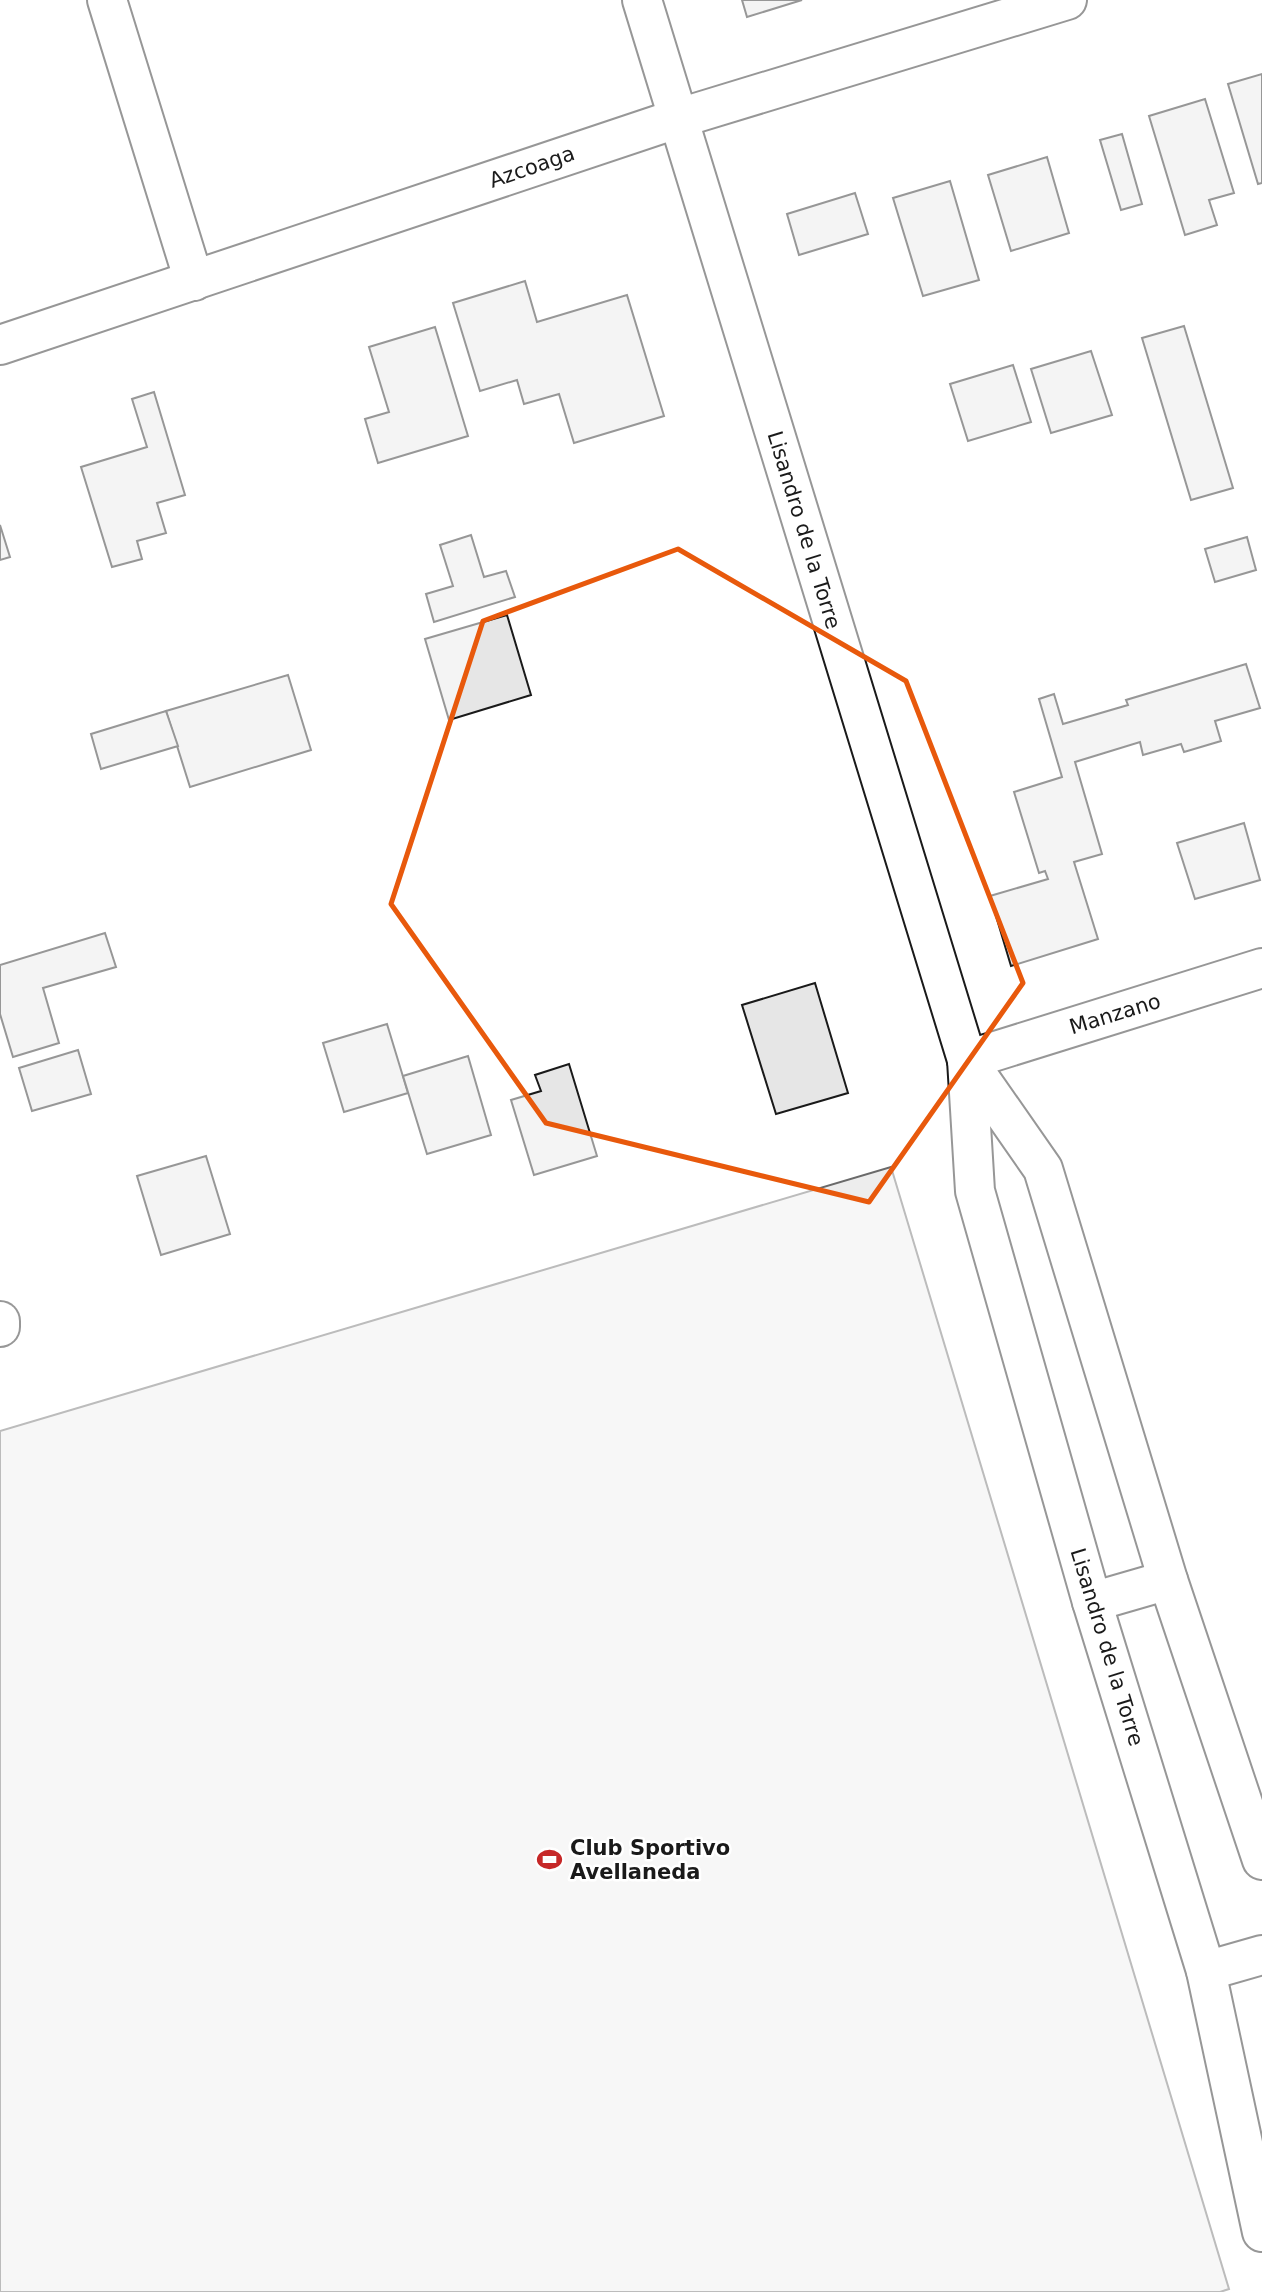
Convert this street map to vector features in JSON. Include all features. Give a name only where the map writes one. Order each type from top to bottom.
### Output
[{"type":"street","points":[[107,0],[194,281]]},
{"type":"street","name":"Lisandro de la Torre","points":[[642,0],[676,119],[967,1060],[975,1191],[1092,1602],[1206,1971],[1262,2232]]},
{"type":"street","name":"Azcoaga","points":[[0,345],[676,119],[1067,0]]},
{"type":"street","name":"Manzano","points":[[967,1060],[1262,968]]},
{"type":"street","name":"Lisandro de la Torre","points":[[967,1060],[1043,1169],[1168,1580],[1262,1860]]},
{"type":"street","points":[[1092,1602],[1168,1580]]},
{"type":"street","points":[[1206,1971],[1262,1955]]},
{"type":"highlighted area","points":[[678,549],[906,681],[1023,983],[869,1202],[546,1123],[391,904],[483,621]]},
{"type":"shaded area","name":"Club Sportivo Avellaneda","points":[[891,1167],[1229,2289],[1220,2292],[0,2292],[0,1431]]},
{"type":"building","points":[[742,0],[802,0],[747,17]]},
{"type":"building","points":[[1262,74],[1262,183],[1258,184],[1228,84]]},
{"type":"building","points":[[1205,99],[1234,193],[1209,200],[1217,225],[1185,235],[1149,116]]},
{"type":"building","points":[[1122,134],[1142,204],[1121,210],[1100,140]]},
{"type":"building","points":[[1047,157],[1069,233],[1011,251],[988,175]]},
{"type":"building","points":[[950,181],[979,280],[923,296],[893,198]]},
{"type":"building","points":[[855,193],[868,234],[799,255],[787,214]]},
{"type":"building","points":[[525,281],[537,322],[627,295],[664,416],[574,443],[559,394],[524,404],[517,380],[480,391],[453,303]]},
{"type":"building","points":[[1184,326],[1233,488],[1191,500],[1142,338]]},
{"type":"building","points":[[435,327],[468,436],[378,463],[365,419],[389,412],[369,347]]},
{"type":"building","points":[[1091,351],[1112,415],[1051,433],[1031,369]]},
{"type":"building","points":[[1013,365],[1031,422],[968,441],[950,384]]},
{"type":"building","points":[[154,392],[185,495],[157,503],[166,533],[137,541],[142,559],[112,567],[81,467],[147,447],[132,399]]},
{"type":"building","points":[[0,525],[10,557],[0,560]]},
{"type":"building","points":[[471,535],[484,577],[506,571],[515,597],[434,622],[426,594],[453,586],[440,545]]},
{"type":"building","points":[[1247,537],[1256,570],[1215,582],[1205,549]]},
{"type":"building","points":[[507,615],[531,695],[449,720],[425,639]]},
{"type":"building","points":[[1246,664],[1260,708],[1215,721],[1221,741],[1184,752],[1181,744],[1143,755],[1140,742],[1075,762],[1102,854],[1074,862],[1098,939],[1011,966],[990,896],[1048,879],[1045,871],[1039,873],[1014,792],[1062,777],[1039,699],[1054,694],[1063,724],[1128,705],[1126,700]]},
{"type":"building","points":[[288,675],[311,750],[190,787],[166,711]]},
{"type":"building","points":[[166,711],[178,746],[101,769],[91,734]]},
{"type":"building","points":[[1244,823],[1260,880],[1195,899],[1177,843]]},
{"type":"building","points":[[105,933],[116,967],[43,988],[59,1043],[13,1057],[0,1014],[0,965]]},
{"type":"building","points":[[815,983],[848,1093],[776,1114],[742,1005]]},
{"type":"building","points":[[387,1024],[408,1093],[344,1112],[323,1043]]},
{"type":"building","points":[[78,1050],[91,1094],[32,1111],[19,1068]]},
{"type":"building","points":[[468,1056],[491,1135],[427,1154],[403,1076]]},
{"type":"building","points":[[569,1064],[597,1156],[534,1175],[511,1100],[541,1091],[535,1075]]},
{"type":"building","points":[[206,1156],[230,1234],[161,1255],[137,1176]]},
{"type":"place","name":"Club Sportivo Avellaneda","points":[[550,1860]]}]
